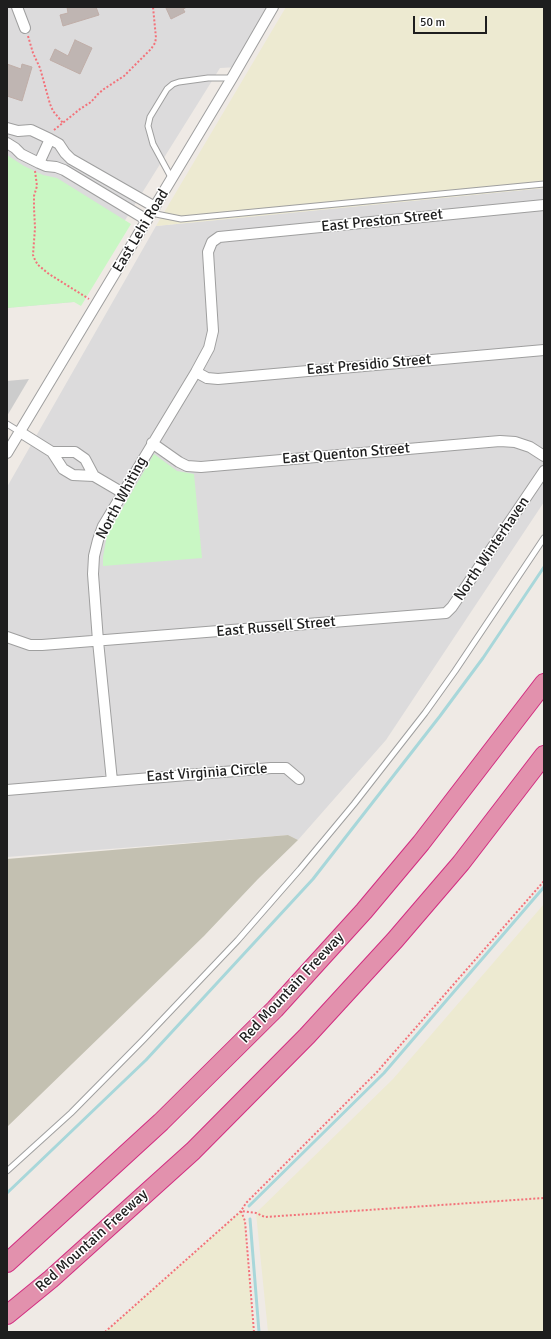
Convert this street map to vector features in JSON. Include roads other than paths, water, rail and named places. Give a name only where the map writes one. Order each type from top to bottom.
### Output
[{"type":"highway","name":"Red Mountain Freeway","points":[[7,1263],[161,1122],[280,1003],[364,911],[416,849],[544,683]]},
{"type":"highway","name":"Red Mountain Freeway","points":[[7,1315],[51,1279],[193,1151],[307,1036],[395,940],[461,863],[544,755]]},
{"type":"street","points":[[17,7],[25,28]]},
{"type":"street","name":"East Lehi Road","points":[[7,453],[172,179],[273,7]]},
{"type":"street","points":[[7,128],[18,131],[31,130],[59,144],[71,159],[151,213]]},
{"type":"street","points":[[39,163],[50,139]]},
{"type":"street","points":[[7,143],[16,148],[21,154],[39,163],[64,170],[151,213]]},
{"type":"street","name":"East Preston Street","points":[[219,237],[544,205]]},
{"type":"street","name":"North Whiting","points":[[112,781],[98,641],[93,574],[94,556],[103,526],[196,372],[208,348],[214,331],[208,252],[212,242],[219,237]]},
{"type":"street","name":"East Presidio Street","points":[[196,372],[207,378],[218,379],[544,350]]},
{"type":"street","points":[[20,432],[52,452],[63,469],[73,475],[94,476],[123,492]]},
{"type":"street","name":"East Quenton Street","points":[[152,443],[187,466],[200,467],[500,441],[515,442],[530,447],[544,456]]},
{"type":"street","points":[[52,452],[75,452],[85,459],[94,476]]},
{"type":"street","name":"North Winterhaven","points":[[452,608],[544,471]]},
{"type":"street","name":"East Russell Street","points":[[7,637],[30,645],[42,645],[446,613],[452,608]]},
{"type":"street","name":"East Virginia Circle","points":[[7,790],[271,768],[286,768],[299,779]]},
{"type":"lane","points":[[172,179],[153,144],[148,126],[150,117],[167,89],[173,84],[208,78],[232,78]]},
{"type":"lane","points":[[151,213],[181,219],[544,184]]},
{"type":"lane","points":[[7,424],[20,432]]},
{"type":"lane","points":[[7,1171],[71,1113],[144,1039],[238,940],[300,869],[354,804],[425,712],[455,671],[544,538]]},
{"type":"waterway","points":[[7,1193],[146,1060],[313,879],[440,716],[483,658],[544,567]]},
{"type":"waterway","points":[[249,1206],[384,1073],[544,887]]},
{"type":"waterway","points":[[250,1219],[259,1332]]}]
